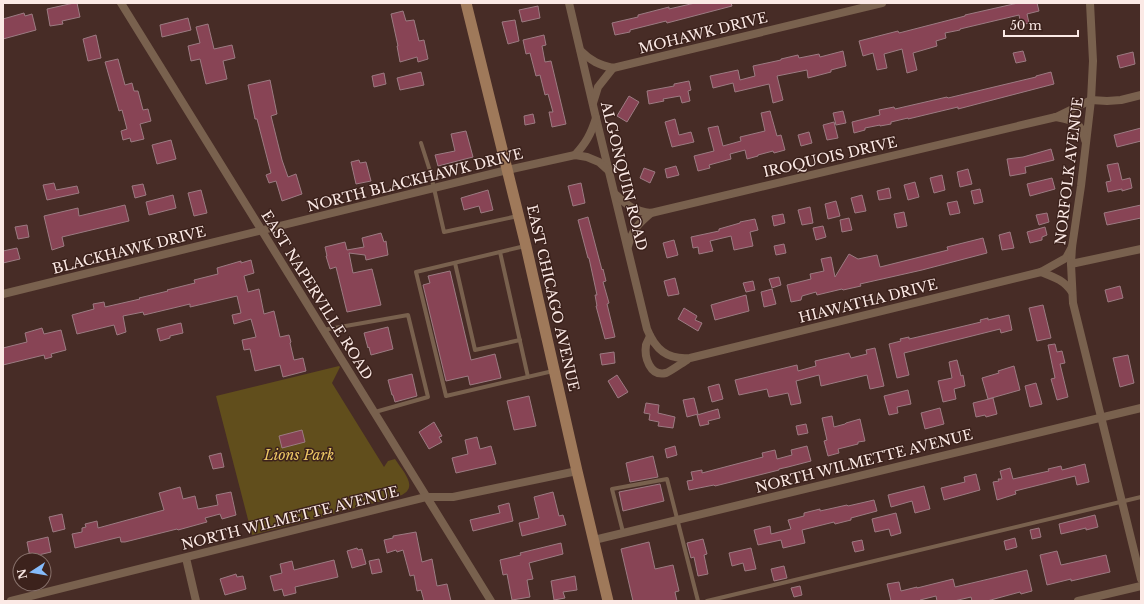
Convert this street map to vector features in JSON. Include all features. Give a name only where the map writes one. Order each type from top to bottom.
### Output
[{"type":"main road","name":"EAST CHICAGO AVENUE","points":[[466,3],[526,246],[608,601]]},
{"type":"street","name":"EAST NAPERVILLE ROAD","points":[[121,3],[491,601]]},
{"type":"street","name":"ALGONQUIN ROAD","points":[[569,3],[650,336],[654,344],[662,351]]},
{"type":"street","name":"MOHAWK DRIVE","points":[[613,68],[882,3]]},
{"type":"street","name":"NORFOLK AVENUE","points":[[1090,3],[1092,39],[1091,100],[1072,247],[1072,292],[1073,303],[1141,579]]},
{"type":"street","points":[[581,51],[591,60],[602,66],[613,68],[598,87],[593,104]]},
{"type":"street","name":"IROQUOIS DRIVE","points":[[615,193],[627,205],[639,212],[651,213],[1056,117],[1091,100],[1121,100],[1141,95]]},
{"type":"street","name":"IROQUOIS DRIVE","points":[[1056,117],[1073,120],[1083,130],[1086,146]]},
{"type":"street","points":[[575,155],[590,136],[596,118]]},
{"type":"street","name":"NORTH BLACKHAWK DRIVE","points":[[262,231],[506,170],[575,155],[587,157],[599,162],[609,171]]},
{"type":"street","points":[[628,247],[632,232],[640,222],[651,213]]},
{"type":"street","name":"BLACKHAWK DRIVE","points":[[3,294],[262,231]]},
{"type":"street","name":"HIAWATHA DRIVE","points":[[662,351],[680,359],[690,358],[1041,272],[1066,258],[1072,247]]},
{"type":"street","points":[[1071,264],[1141,249]]},
{"type":"street","points":[[1041,272],[1061,280],[1072,292]]},
{"type":"street","points":[[650,336],[646,345],[646,357],[648,366],[654,371],[666,373],[690,358]]},
{"type":"street","name":"NORTH WILMETTE AVENUE","points":[[594,540],[1141,408]]},
{"type":"street","name":"NORTH WILMETTE AVENUE","points":[[11,601],[426,497],[453,497],[577,471]]},
{"type":"street","points":[[186,558],[196,601]]},
{"type":"street","points":[[1078,601],[1141,586]]},
{"type":"lane","points":[[421,143],[434,188],[444,232],[518,216]]},
{"type":"lane","points":[[526,246],[416,272],[446,396],[554,370]]},
{"type":"lane","points":[[500,252],[528,377]]},
{"type":"lane","points":[[455,262],[475,350],[520,340]]},
{"type":"lane","points":[[324,330],[408,315],[428,397],[375,412]]},
{"type":"lane","points":[[623,532],[612,489],[667,479],[698,601]]},
{"type":"lane","points":[[707,601],[1141,497]]},
{"type":"green space","name":"Lions Park","points":[[339,366],[340,367],[332,383],[384,467],[388,461],[395,459],[406,475],[409,485],[408,490],[404,494],[397,497],[252,535],[216,396]]},
{"type":"building","points":[[77,3],[80,17],[62,21],[63,24],[50,26],[47,9]]},
{"type":"building","points":[[695,3],[731,3],[732,6],[667,23],[666,21],[615,35],[612,23],[638,17],[638,15],[669,7],[669,9]]},
{"type":"building","points":[[1018,3],[1037,3],[1039,11],[1027,14],[1029,23],[1021,25],[1019,15],[945,33],[946,38],[936,41],[937,46],[913,53],[917,70],[907,73],[902,49],[884,54],[887,68],[877,70],[873,53],[863,56],[859,41],[898,31],[899,33],[965,15]]},
{"type":"building","points":[[538,6],[540,18],[522,22],[519,10]]},
{"type":"building","points":[[403,11],[406,21],[414,20],[419,41],[424,40],[428,59],[418,62],[417,57],[400,62],[391,14]]},
{"type":"building","points":[[24,13],[25,16],[32,14],[36,30],[3,39],[3,19]]},
{"type":"building","points":[[188,18],[191,30],[162,37],[160,25]]},
{"type":"building","points":[[515,20],[519,41],[508,44],[502,22]]},
{"type":"building","points":[[208,24],[214,49],[232,45],[235,58],[223,61],[227,79],[206,84],[200,59],[191,61],[188,46],[200,43],[196,27]]},
{"type":"building","points":[[96,35],[101,58],[88,61],[83,39]]},
{"type":"building","points":[[544,35],[546,45],[542,46],[545,62],[551,61],[566,124],[552,127],[549,112],[553,112],[548,94],[545,95],[540,75],[536,76],[530,53],[526,54],[523,40]]},
{"type":"building","points":[[843,51],[846,66],[831,70],[831,72],[808,78],[807,70],[777,76],[783,100],[773,103],[769,84],[735,92],[733,83],[713,88],[710,76],[738,70],[740,80],[755,76],[753,66],[798,55],[799,58],[819,54],[820,57]]},
{"type":"building","points":[[1023,51],[1026,61],[1016,63],[1013,53]]},
{"type":"building","points":[[1133,52],[1135,64],[1120,68],[1117,56]]},
{"type":"building","points":[[118,59],[125,85],[132,83],[134,91],[138,91],[143,110],[148,109],[151,121],[140,124],[144,139],[131,142],[130,138],[123,140],[121,131],[127,129],[122,110],[119,111],[105,62]]},
{"type":"building","points":[[421,72],[424,85],[400,90],[397,78]]},
{"type":"building","points":[[1051,72],[1054,84],[958,109],[958,107],[891,122],[891,124],[865,128],[865,130],[854,133],[852,122],[880,115],[879,110],[894,107],[895,109],[948,98]]},
{"type":"building","points":[[384,73],[386,84],[374,87],[372,76]]},
{"type":"building","points":[[270,80],[277,114],[271,116],[282,160],[288,177],[296,174],[302,194],[282,201],[276,181],[269,183],[266,175],[271,173],[257,119],[255,119],[248,85]]},
{"type":"building","points":[[689,81],[691,90],[688,91],[690,101],[682,103],[680,96],[663,99],[664,101],[649,104],[647,91],[674,86],[674,84]]},
{"type":"building","points":[[629,96],[639,102],[627,122],[617,116]]},
{"type":"building","points":[[770,111],[777,136],[781,135],[785,150],[774,153],[773,151],[747,159],[745,150],[730,154],[731,159],[709,165],[710,168],[698,171],[694,156],[714,151],[708,128],[718,126],[723,146],[741,141],[740,137],[765,131],[761,113]]},
{"type":"building","points":[[843,111],[846,123],[836,125],[833,113]]},
{"type":"building","points":[[533,114],[535,123],[525,125],[524,116]]},
{"type":"building","points":[[675,119],[679,135],[691,132],[694,142],[672,147],[665,122]]},
{"type":"building","points":[[834,122],[838,138],[827,140],[823,125]]},
{"type":"building","points":[[1141,128],[1141,141],[1117,147],[1114,135]]},
{"type":"building","points":[[466,131],[473,157],[438,166],[435,155],[455,151],[451,134]]},
{"type":"building","points":[[809,132],[812,143],[801,146],[798,135]]},
{"type":"building","points":[[171,140],[176,159],[157,164],[152,145]]},
{"type":"building","points":[[1051,149],[1054,160],[1025,167],[1026,173],[1010,176],[1007,159],[1023,157]]},
{"type":"building","points":[[359,160],[360,163],[366,162],[371,181],[356,184],[351,162]]},
{"type":"building","points":[[1118,163],[1122,180],[1130,178],[1132,188],[1122,191],[1122,189],[1108,192],[1106,182],[1111,181],[1107,165]]},
{"type":"building","points":[[676,166],[679,175],[667,178],[665,169]]},
{"type":"building","points":[[644,168],[655,172],[650,183],[640,178]]},
{"type":"building","points":[[968,169],[972,184],[960,187],[957,172]]},
{"type":"building","points":[[942,175],[945,190],[934,193],[930,178]]},
{"type":"building","points":[[1052,178],[1055,189],[1030,196],[1027,184]]},
{"type":"building","points":[[915,182],[919,197],[908,200],[904,185]]},
{"type":"building","points":[[54,183],[56,190],[77,186],[79,193],[47,200],[43,185]]},
{"type":"building","points":[[581,183],[585,203],[573,206],[568,186]]},
{"type":"building","points":[[143,184],[146,195],[135,198],[132,186]]},
{"type":"building","points":[[889,188],[891,198],[879,200],[877,191]]},
{"type":"building","points":[[980,189],[983,202],[974,204],[971,191]]},
{"type":"building","points":[[201,190],[207,213],[194,216],[188,193]]},
{"type":"building","points":[[488,190],[493,210],[481,213],[479,206],[464,210],[461,198]]},
{"type":"building","points":[[173,195],[176,208],[149,215],[146,202]]},
{"type":"building","points":[[862,195],[866,211],[855,213],[851,198]]},
{"type":"building","points":[[836,201],[840,216],[828,219],[825,204]]},
{"type":"building","points":[[957,201],[960,213],[950,215],[947,203]]},
{"type":"building","points":[[125,205],[129,221],[62,237],[64,246],[52,250],[44,216],[78,208],[79,216]]},
{"type":"building","points":[[1141,205],[1141,218],[1107,225],[1104,213]]},
{"type":"building","points":[[810,207],[813,223],[802,225],[798,210]]},
{"type":"building","points":[[904,212],[907,226],[897,228],[894,214]]},
{"type":"building","points":[[1047,213],[1049,222],[1039,225],[1036,215]]},
{"type":"building","points":[[783,214],[785,223],[774,226],[772,216]]},
{"type":"building","points":[[588,217],[606,281],[603,282],[609,303],[607,304],[615,337],[605,339],[596,306],[595,295],[597,295],[589,258],[578,220]]},
{"type":"building","points":[[849,218],[852,230],[842,232],[840,220]]},
{"type":"building","points":[[755,219],[758,230],[750,232],[753,246],[734,250],[731,236],[710,241],[713,251],[699,254],[698,247],[693,248],[691,237],[719,231],[719,229],[740,222]]},
{"type":"building","points":[[27,225],[29,237],[18,239],[15,227]]},
{"type":"building","points":[[823,226],[826,237],[816,240],[813,228]]},
{"type":"building","points":[[1045,227],[1047,235],[1042,237],[1042,240],[1030,243],[1027,232]]},
{"type":"building","points":[[1010,232],[1014,248],[1002,250],[999,235]]},
{"type":"building","points":[[381,233],[384,242],[386,241],[388,255],[366,260],[365,255],[349,253],[353,273],[372,269],[381,305],[347,312],[336,267],[330,269],[325,247],[345,242],[347,250],[364,247],[362,238]]},
{"type":"building","points":[[983,238],[987,253],[860,284],[861,286],[817,295],[816,292],[802,296],[801,300],[791,302],[787,285],[811,279],[810,274],[824,271],[821,259],[831,257],[835,277],[849,254],[858,259],[877,255],[880,267],[948,250],[947,247]]},
{"type":"building","points":[[674,240],[678,255],[667,258],[663,243]]},
{"type":"building","points":[[784,244],[786,253],[776,255],[774,246]]},
{"type":"building","points":[[17,248],[20,259],[3,263],[3,251]]},
{"type":"building","points":[[251,260],[254,273],[244,276],[248,292],[259,289],[264,314],[274,311],[280,337],[289,335],[294,360],[303,358],[306,371],[283,377],[280,365],[255,371],[250,349],[244,350],[242,340],[256,337],[251,319],[234,324],[232,315],[241,313],[237,296],[190,307],[190,304],[144,315],[143,312],[123,316],[126,332],[117,335],[114,325],[77,334],[72,315],[94,309],[93,304],[104,302],[105,307],[140,299],[139,298],[195,283],[194,280],[218,274],[217,268],[241,261],[241,263]]},
{"type":"building","points":[[450,271],[471,360],[495,354],[501,378],[470,385],[468,376],[446,381],[423,285],[430,283],[428,276]]},
{"type":"building","points":[[779,277],[781,285],[772,288],[769,279]]},
{"type":"building","points":[[675,278],[679,294],[668,296],[664,281]]},
{"type":"building","points":[[753,281],[755,290],[746,292],[743,283]]},
{"type":"building","points":[[1120,286],[1123,298],[1108,302],[1105,290]]},
{"type":"building","points":[[772,289],[776,304],[764,307],[761,292]]},
{"type":"building","points":[[746,295],[749,311],[715,320],[711,305]]},
{"type":"building","points":[[1043,305],[1051,338],[1037,341],[1029,308]]},
{"type":"building","points":[[684,308],[697,316],[695,320],[702,323],[698,331],[678,319]]},
{"type":"building","points":[[1009,315],[1012,330],[1001,333],[1000,329],[904,353],[909,375],[897,378],[889,344],[901,341],[900,339],[909,337],[909,339],[981,322],[980,320],[988,318],[988,320]]},
{"type":"building","points":[[181,323],[183,333],[170,336],[170,338],[160,341],[157,329]]},
{"type":"building","points":[[388,327],[393,349],[371,355],[364,333]]},
{"type":"building","points":[[42,328],[44,334],[61,330],[66,350],[51,354],[52,357],[45,359],[44,355],[3,365],[3,348],[27,342],[25,333]]},
{"type":"building","points":[[1055,344],[1057,352],[1062,351],[1065,363],[1060,364],[1068,397],[1057,400],[1051,379],[1055,378],[1048,345]]},
{"type":"building","points":[[875,348],[884,386],[870,389],[867,375],[821,386],[819,375],[796,381],[801,403],[791,405],[788,393],[769,397],[767,389],[739,395],[735,380],[797,365],[798,371],[816,366],[815,361],[849,353],[851,358],[867,354],[866,350]]},
{"type":"building","points":[[614,352],[615,363],[602,365],[600,354]]},
{"type":"building","points":[[1128,355],[1134,383],[1120,387],[1113,358]]},
{"type":"building","points":[[957,360],[961,376],[963,375],[965,386],[954,389],[956,399],[943,402],[938,381],[952,378],[949,362]]},
{"type":"building","points":[[1014,366],[1020,390],[988,399],[982,378],[999,373],[998,371]]},
{"type":"building","points":[[412,374],[417,396],[395,402],[388,380]]},
{"type":"building","points":[[617,375],[628,392],[618,398],[608,381]]},
{"type":"building","points":[[1036,383],[1042,404],[1030,407],[1025,386]]},
{"type":"building","points":[[719,384],[723,399],[712,402],[708,387]]},
{"type":"building","points":[[908,390],[911,404],[897,407],[898,413],[889,415],[884,396]]},
{"type":"building","points":[[529,396],[536,426],[514,430],[507,401]]},
{"type":"building","points":[[694,398],[698,414],[687,417],[683,400]]},
{"type":"building","points":[[993,398],[997,414],[986,417],[985,415],[976,417],[973,403]]},
{"type":"building","points":[[646,403],[659,405],[658,413],[675,417],[673,428],[658,426],[659,422],[649,420],[650,414],[644,413]]},
{"type":"building","points":[[940,408],[944,424],[925,429],[921,413]]},
{"type":"building","points":[[718,409],[720,418],[708,421],[709,424],[700,426],[697,415]]},
{"type":"building","points":[[832,416],[834,427],[860,419],[865,441],[838,449],[839,453],[828,456],[824,441],[827,440],[822,418]]},
{"type":"building","points":[[434,422],[442,436],[439,437],[442,442],[429,449],[419,432]]},
{"type":"building","points":[[806,424],[808,433],[798,435],[796,426]]},
{"type":"building","points":[[302,430],[305,442],[282,448],[279,436]]},
{"type":"building","points":[[477,437],[480,449],[491,446],[496,464],[456,473],[452,458],[468,454],[465,440]]},
{"type":"building","points":[[675,446],[677,455],[667,458],[665,449]]},
{"type":"building","points":[[807,446],[811,461],[715,486],[689,490],[687,481],[693,480],[691,472],[702,470],[702,473],[763,457],[762,453],[775,450],[777,459],[792,455],[791,450]]},
{"type":"building","points":[[221,453],[224,467],[213,469],[209,456]]},
{"type":"building","points":[[653,456],[658,477],[630,482],[626,463]]},
{"type":"building","points":[[1085,464],[1089,482],[1077,485],[1075,476],[1015,491],[1016,494],[997,500],[993,482],[999,481],[998,479],[1002,479],[1000,471],[1010,468],[1013,479],[1049,471],[1048,469],[1061,466],[1062,470]]},
{"type":"building","points":[[976,474],[980,490],[944,500],[941,488],[965,482],[964,477]]},
{"type":"building","points":[[660,484],[664,501],[623,511],[619,492]]},
{"type":"building","points":[[924,486],[930,509],[915,513],[912,501],[891,507],[888,495]]},
{"type":"building","points":[[180,487],[183,499],[195,496],[198,509],[218,505],[216,495],[231,492],[236,515],[222,519],[220,514],[205,518],[207,522],[178,530],[125,542],[121,542],[120,537],[75,548],[72,534],[82,532],[82,528],[86,527],[85,524],[97,521],[98,528],[164,510],[159,493]]},
{"type":"building","points":[[553,492],[559,516],[563,515],[566,525],[522,536],[519,523],[539,518],[534,497]]},
{"type":"building","points":[[874,500],[877,511],[851,518],[851,520],[835,524],[834,522],[802,530],[805,543],[783,548],[781,540],[758,545],[754,530],[770,526],[771,534],[791,529],[788,520],[804,516],[804,513]]},
{"type":"building","points":[[509,503],[513,521],[473,531],[470,520],[500,513],[498,506]]},
{"type":"building","points":[[896,513],[901,533],[891,536],[889,529],[875,532],[872,519]]},
{"type":"building","points":[[62,514],[65,529],[53,532],[49,517]]},
{"type":"building","points":[[1095,515],[1098,527],[1086,530],[1086,528],[1061,534],[1059,524]]},
{"type":"building","points":[[1039,528],[1041,537],[1032,539],[1030,530]]},
{"type":"building","points":[[416,532],[422,562],[432,559],[437,586],[447,584],[451,601],[424,601],[421,590],[417,591],[414,575],[410,576],[403,550],[397,552],[396,550],[387,553],[384,540],[393,538],[393,536]]},
{"type":"building","points":[[48,537],[51,552],[29,552],[27,542]]},
{"type":"building","points":[[1015,538],[1017,547],[1006,550],[1004,541]]},
{"type":"building","points":[[703,539],[707,554],[704,555],[708,574],[698,576],[694,557],[691,558],[687,543]]},
{"type":"building","points":[[862,540],[864,550],[855,552],[852,542]]},
{"type":"building","points":[[649,542],[655,569],[673,565],[679,591],[675,592],[677,601],[633,601],[621,549]]},
{"type":"building","points":[[561,543],[563,554],[529,563],[533,579],[527,580],[530,597],[512,600],[507,574],[503,575],[500,560],[521,555],[520,553]]},
{"type":"building","points":[[357,548],[358,550],[362,549],[366,564],[352,568],[347,551]]},
{"type":"building","points":[[751,548],[756,569],[745,571],[743,563],[732,566],[729,553]]},
{"type":"building","points":[[1057,551],[1061,565],[1106,555],[1110,572],[1047,585],[1040,555]]},
{"type":"building","points":[[379,559],[382,572],[372,574],[369,561]]},
{"type":"building","points":[[334,560],[338,577],[295,587],[296,593],[284,596],[282,589],[274,591],[270,576],[282,573],[280,564],[292,561],[294,570]]},
{"type":"building","points":[[784,566],[787,578],[774,581],[771,569]]},
{"type":"building","points":[[1027,570],[1032,591],[1021,594],[1020,592],[987,601],[972,601],[971,597],[954,601],[937,601],[936,596],[920,600],[921,601],[891,601],[887,584],[899,582],[901,591],[953,579],[955,587]]},
{"type":"building","points":[[236,574],[237,577],[243,576],[246,589],[225,595],[220,579]]},
{"type":"building","points":[[575,576],[577,590],[563,592],[565,598],[554,600],[551,581]]},
{"type":"building","points":[[800,586],[802,595],[794,597],[791,588]]}]
